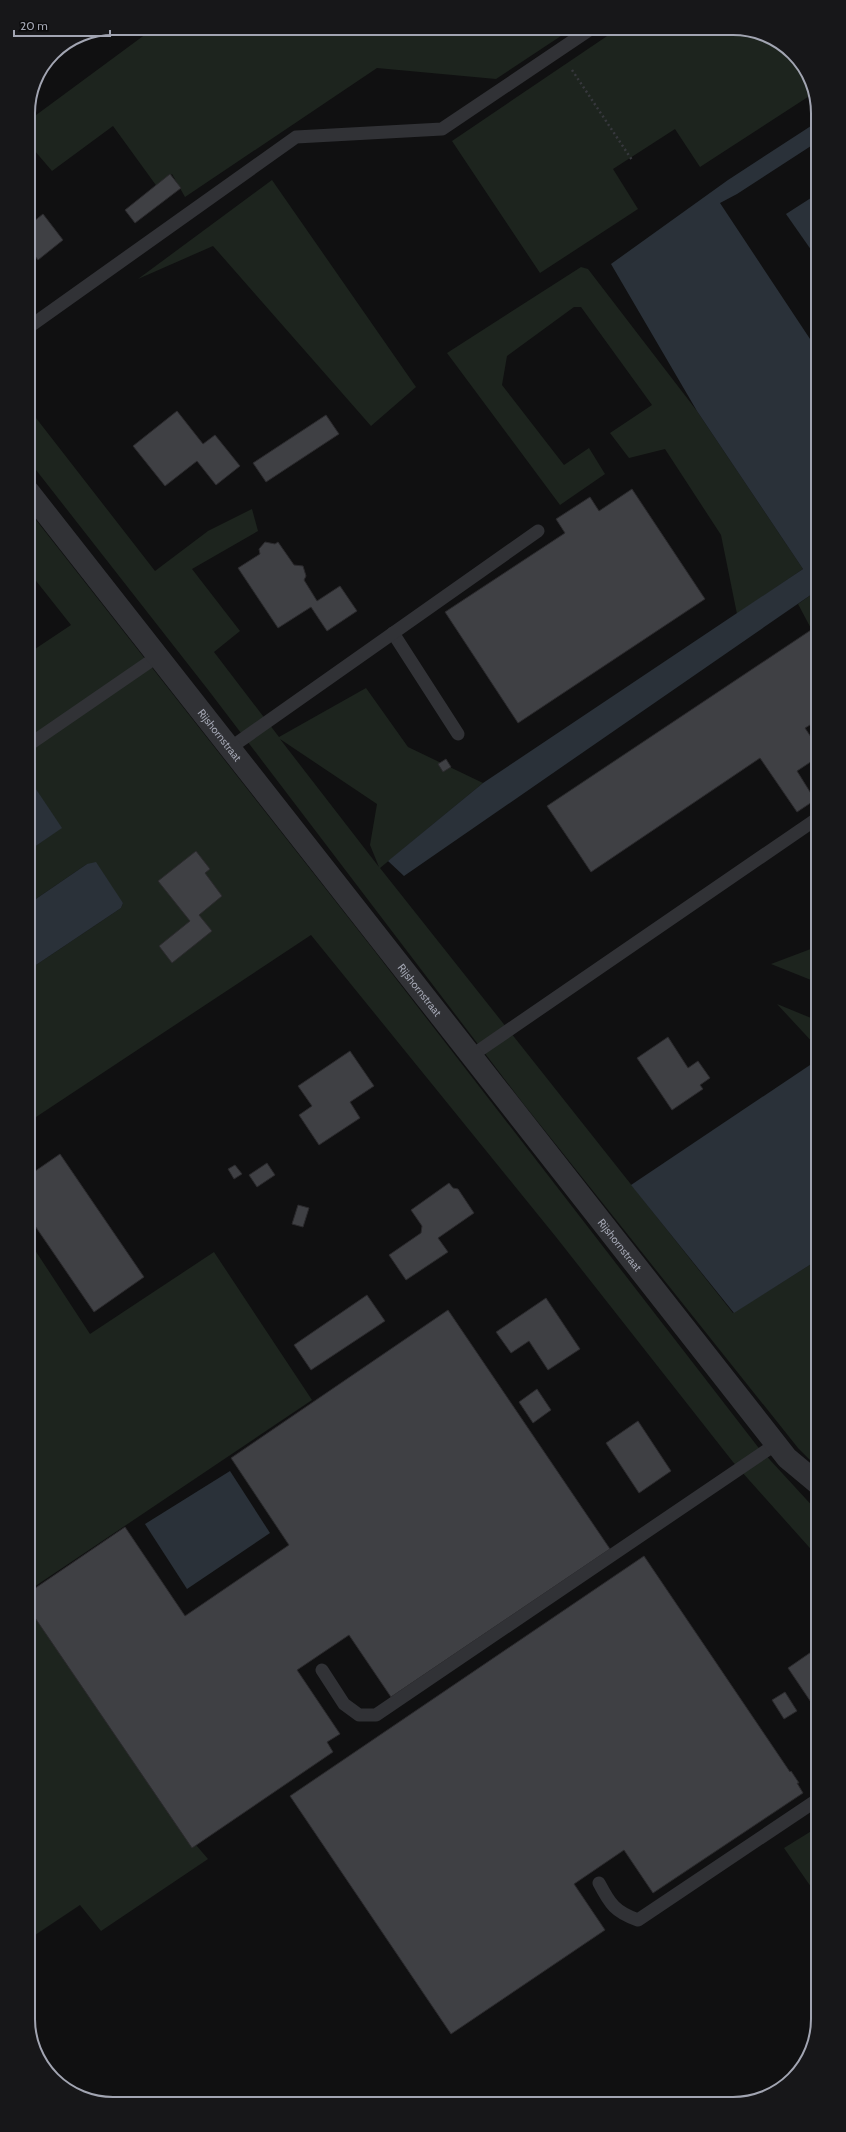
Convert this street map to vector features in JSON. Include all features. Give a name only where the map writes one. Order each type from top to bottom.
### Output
[{"type":"street","name":"Rijshornstraat","points":[[35,500],[787,1458],[811,1478]]},
{"type":"lane","points":[[35,323],[296,137],[442,129],[582,35]]},
{"type":"lane","points":[[230,748],[538,531]]},
{"type":"lane","points":[[393,633],[458,734]]},
{"type":"lane","points":[[35,741],[158,656]]},
{"type":"lane","points":[[471,1056],[811,823]]},
{"type":"lane","points":[[322,1670],[344,1704],[359,1715],[376,1714],[776,1444]]},
{"type":"lane","points":[[599,1883],[608,1901],[620,1913],[638,1920],[811,1805]]},
{"type":"path","points":[[559,50],[632,160]]},
{"type":"shaded area","points":[[145,35],[562,35],[496,79],[377,68],[185,197],[172,174],[158,188],[113,126],[52,171],[35,151],[35,116]]},
{"type":"shaded area","points":[[609,35],[738,35],[763,41],[781,51],[795,65],[801,74],[810,96],[700,167],[675,129],[613,169],[638,209],[540,273],[452,141]]},
{"type":"shaded area","points":[[811,126],[811,146],[737,194],[720,203],[811,340],[811,595],[404,876],[388,861],[483,783],[803,569],[697,411],[611,264],[728,180]]},
{"type":"shaded area","points":[[272,180],[416,387],[371,426],[213,246],[138,279]]},
{"type":"shaded area","points":[[811,198],[811,250],[786,214]]},
{"type":"shaded area","points":[[581,267],[588,269],[697,411],[803,569],[737,614],[721,535],[665,449],[629,458],[610,433],[652,405],[581,307],[574,307],[507,356],[502,385],[564,465],[589,448],[605,474],[560,505],[447,353]]},
{"type":"shaded area","points":[[35,417],[155,571],[208,531],[252,509],[258,531],[192,569],[240,631],[214,652],[279,737],[366,688],[408,747],[483,783],[380,868],[733,1313],[811,1264],[811,1461],[798,1448],[522,1102],[209,691],[35,469]],"holes":[[[280,739],[377,804],[370,845],[379,867]]]},
{"type":"shaded area","points":[[35,519],[373,949],[758,1447],[811,1504],[811,1549],[733,1462],[556,1237],[311,935],[35,1118],[35,966],[121,908],[123,903],[87,864],[35,900],[35,846],[61,828],[35,788],[35,649],[71,625],[35,580]]},
{"type":"shaded area","points":[[811,595],[811,628],[798,604]]},
{"type":"shaded area","points":[[35,788],[62,828],[35,847]]},
{"type":"shaded area","points":[[96,862],[123,903],[121,908],[35,966],[35,900],[87,864]]},
{"type":"shaded area","points":[[811,949],[811,980],[771,964]]},
{"type":"shaded area","points":[[777,1004],[811,1018],[811,1041]]},
{"type":"shaded area","points":[[811,1064],[811,1264],[734,1313],[631,1185]]},
{"type":"shaded area","points":[[35,1250],[90,1334],[214,1252],[312,1400],[35,1586]]},
{"type":"shaded area","points":[[230,1471],[270,1533],[187,1589],[145,1524]]},
{"type":"shaded area","points":[[35,1614],[196,1845],[208,1859],[101,1931],[80,1905],[35,1935]]},
{"type":"shaded area","points":[[811,1831],[811,1887],[784,1848]]},
{"type":"building","points":[[170,174],[181,188],[135,223],[125,210]]},
{"type":"building","points":[[43,214],[63,240],[38,260],[35,256],[35,220]]},
{"type":"building","points":[[177,411],[203,444],[215,435],[240,466],[216,485],[197,461],[165,486],[133,446]]},
{"type":"building","points":[[326,415],[339,434],[266,482],[253,463]]},
{"type":"building","points":[[632,489],[705,599],[518,723],[445,612],[565,533],[556,519],[590,497],[599,511]]},
{"type":"building","points":[[265,542],[275,544],[278,542],[294,565],[303,566],[306,576],[304,580],[317,601],[340,586],[357,611],[327,631],[311,607],[278,628],[238,568],[260,554],[259,549]]},
{"type":"building","points":[[811,630],[811,724],[805,728],[811,737],[811,762],[797,771],[811,794],[811,803],[797,812],[760,758],[591,872],[547,806]]},
{"type":"building","points":[[446,759],[451,767],[443,772],[438,764]]},
{"type":"building","points":[[196,851],[210,869],[205,873],[222,896],[199,915],[212,931],[172,963],[159,946],[190,921],[158,881]]},
{"type":"building","points":[[668,1037],[688,1068],[698,1061],[710,1078],[700,1085],[703,1089],[672,1110],[637,1058]]},
{"type":"building","points":[[350,1051],[374,1086],[350,1102],[360,1118],[319,1145],[299,1115],[312,1106],[298,1086]]},
{"type":"building","points":[[60,1154],[144,1277],[94,1312],[35,1226],[35,1171]]},
{"type":"building","points":[[267,1163],[275,1175],[257,1187],[249,1175]]},
{"type":"building","points":[[235,1165],[242,1174],[234,1179],[228,1169]]},
{"type":"building","points":[[449,1183],[453,1188],[458,1189],[474,1213],[438,1238],[448,1252],[406,1280],[389,1255],[421,1233],[422,1226],[411,1210]]},
{"type":"building","points":[[298,1205],[309,1208],[303,1227],[292,1224]]},
{"type":"building","points":[[367,1295],[385,1321],[311,1370],[294,1345]]},
{"type":"building","points":[[546,1298],[580,1349],[548,1370],[529,1341],[511,1353],[496,1332]]},
{"type":"building","points":[[448,1310],[610,1549],[391,1697],[349,1635],[297,1670],[340,1734],[327,1742],[333,1752],[192,1848],[35,1618],[35,1588],[125,1527],[185,1616],[289,1545],[231,1458]]},
{"type":"building","points":[[537,1389],[551,1410],[533,1423],[519,1402]]},
{"type":"building","points":[[638,1421],[671,1471],[639,1493],[606,1443]]},
{"type":"building","points":[[644,1556],[790,1772],[791,1771],[799,1783],[797,1783],[803,1793],[653,1893],[624,1850],[574,1884],[605,1930],[451,2034],[290,1796]]},
{"type":"building","points":[[811,1652],[811,1702],[788,1668]]},
{"type":"building","points":[[785,1692],[797,1711],[784,1719],[772,1700]]}]
